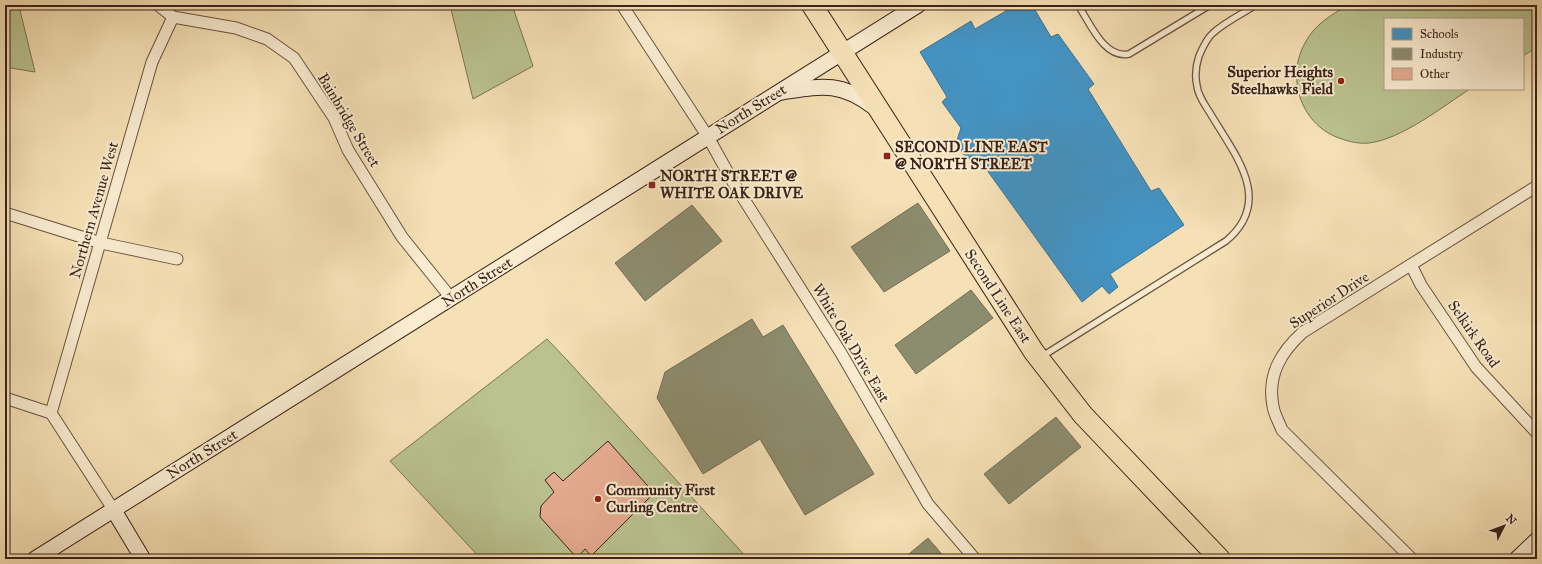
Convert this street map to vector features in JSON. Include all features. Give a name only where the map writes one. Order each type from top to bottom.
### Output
[{"type":"highway","name":"Second Line East","points":[[812,5],[1039,358],[1083,414],[1220,559]]},
{"type":"main road","name":"North Street","points":[[35,559],[708,137],[842,51],[918,5]]},
{"type":"main road","points":[[777,93],[822,86],[836,88],[861,97],[881,112]]},
{"type":"main road","points":[[114,509],[143,559]]},
{"type":"main road","points":[[1517,559],[1537,540]]},
{"type":"street","name":"Bainbridge Street","points":[[158,5],[173,17],[243,30],[267,39],[294,58],[334,118],[348,150],[402,237],[452,298]]},
{"type":"street","name":"White Oak Drive East","points":[[622,5],[708,137],[733,182],[841,354],[928,504],[975,559]]},
{"type":"street","name":"Northern Avenue West","points":[[51,413],[152,62],[173,17]]},
{"type":"street","name":"Superior Drive","points":[[1412,559],[1282,430],[1273,408],[1271,388],[1277,365],[1288,346],[1303,332],[1537,186]]},
{"type":"street","points":[[5,213],[101,243],[177,259]]},
{"type":"street","name":"Selkirk Road","points":[[1411,265],[1421,285],[1476,367],[1537,433]]},
{"type":"street","points":[[5,398],[51,413],[114,509]]},
{"type":"lane","points":[[1078,5],[1106,47],[1116,54],[1122,55],[1129,54],[1210,5]]},
{"type":"lane","points":[[1039,358],[1226,241],[1238,231],[1245,217],[1250,199],[1248,182],[1199,95],[1196,71],[1200,54],[1212,33],[1256,5]]},
{"type":"green space","points":[[5,5],[19,6],[35,72],[5,67]]},
{"type":"green space","points":[[450,5],[512,5],[533,66],[473,99]]},
{"type":"green space","name":"Superior Heights Steelhawks Field","points":[[1348,5],[1537,5],[1537,47],[1524,55],[1524,18],[1384,18],[1384,90],[1468,90],[1408,129],[1395,135],[1369,143],[1352,142],[1328,133],[1317,124],[1307,113],[1297,86],[1299,57],[1305,43],[1313,31],[1329,17]]},
{"type":"green space","points":[[547,339],[748,559],[481,559],[390,461]]},
{"type":"building: Schools","points":[[1008,5],[1032,5],[1051,37],[1058,34],[1094,84],[1088,89],[1151,191],[1159,188],[1184,225],[1110,274],[1118,287],[1109,294],[1102,286],[1082,302],[984,166],[972,161],[963,154],[957,140],[961,128],[942,102],[947,97],[920,52],[971,21],[975,29],[1011,8]]},
{"type":"building: Industry","points":[[918,203],[950,251],[884,292],[851,247]]},
{"type":"building: Industry","points":[[692,205],[722,241],[645,301],[615,263]]},
{"type":"building: Industry","points":[[971,290],[993,318],[916,374],[895,345]]},
{"type":"building: Industry","points":[[752,319],[763,337],[783,325],[874,474],[805,515],[760,439],[703,474],[657,398],[665,372]]},
{"type":"building: Industry","points":[[1056,417],[1081,447],[1009,504],[984,474]]},
{"type":"building: Industry","points":[[928,538],[946,559],[903,559]]},
{"type":"building: Other","name":"Community First Curling Centre","points":[[608,441],[654,493],[591,556],[585,549],[577,558],[540,517],[541,506],[554,492],[545,480],[554,472],[563,481]]},
{"type":"place","name":"Superior Heights Steelhawks Field","points":[[1341,81]]},
{"type":"place","name":"SECOND LINE EAST @ NORTH STREET","points":[[887,156]]},
{"type":"place","name":"NORTH STREET @ WHITE OAK DRIVE","points":[[652,185]]},
{"type":"place","name":"Community First Curling Centre","points":[[598,499]]}]
